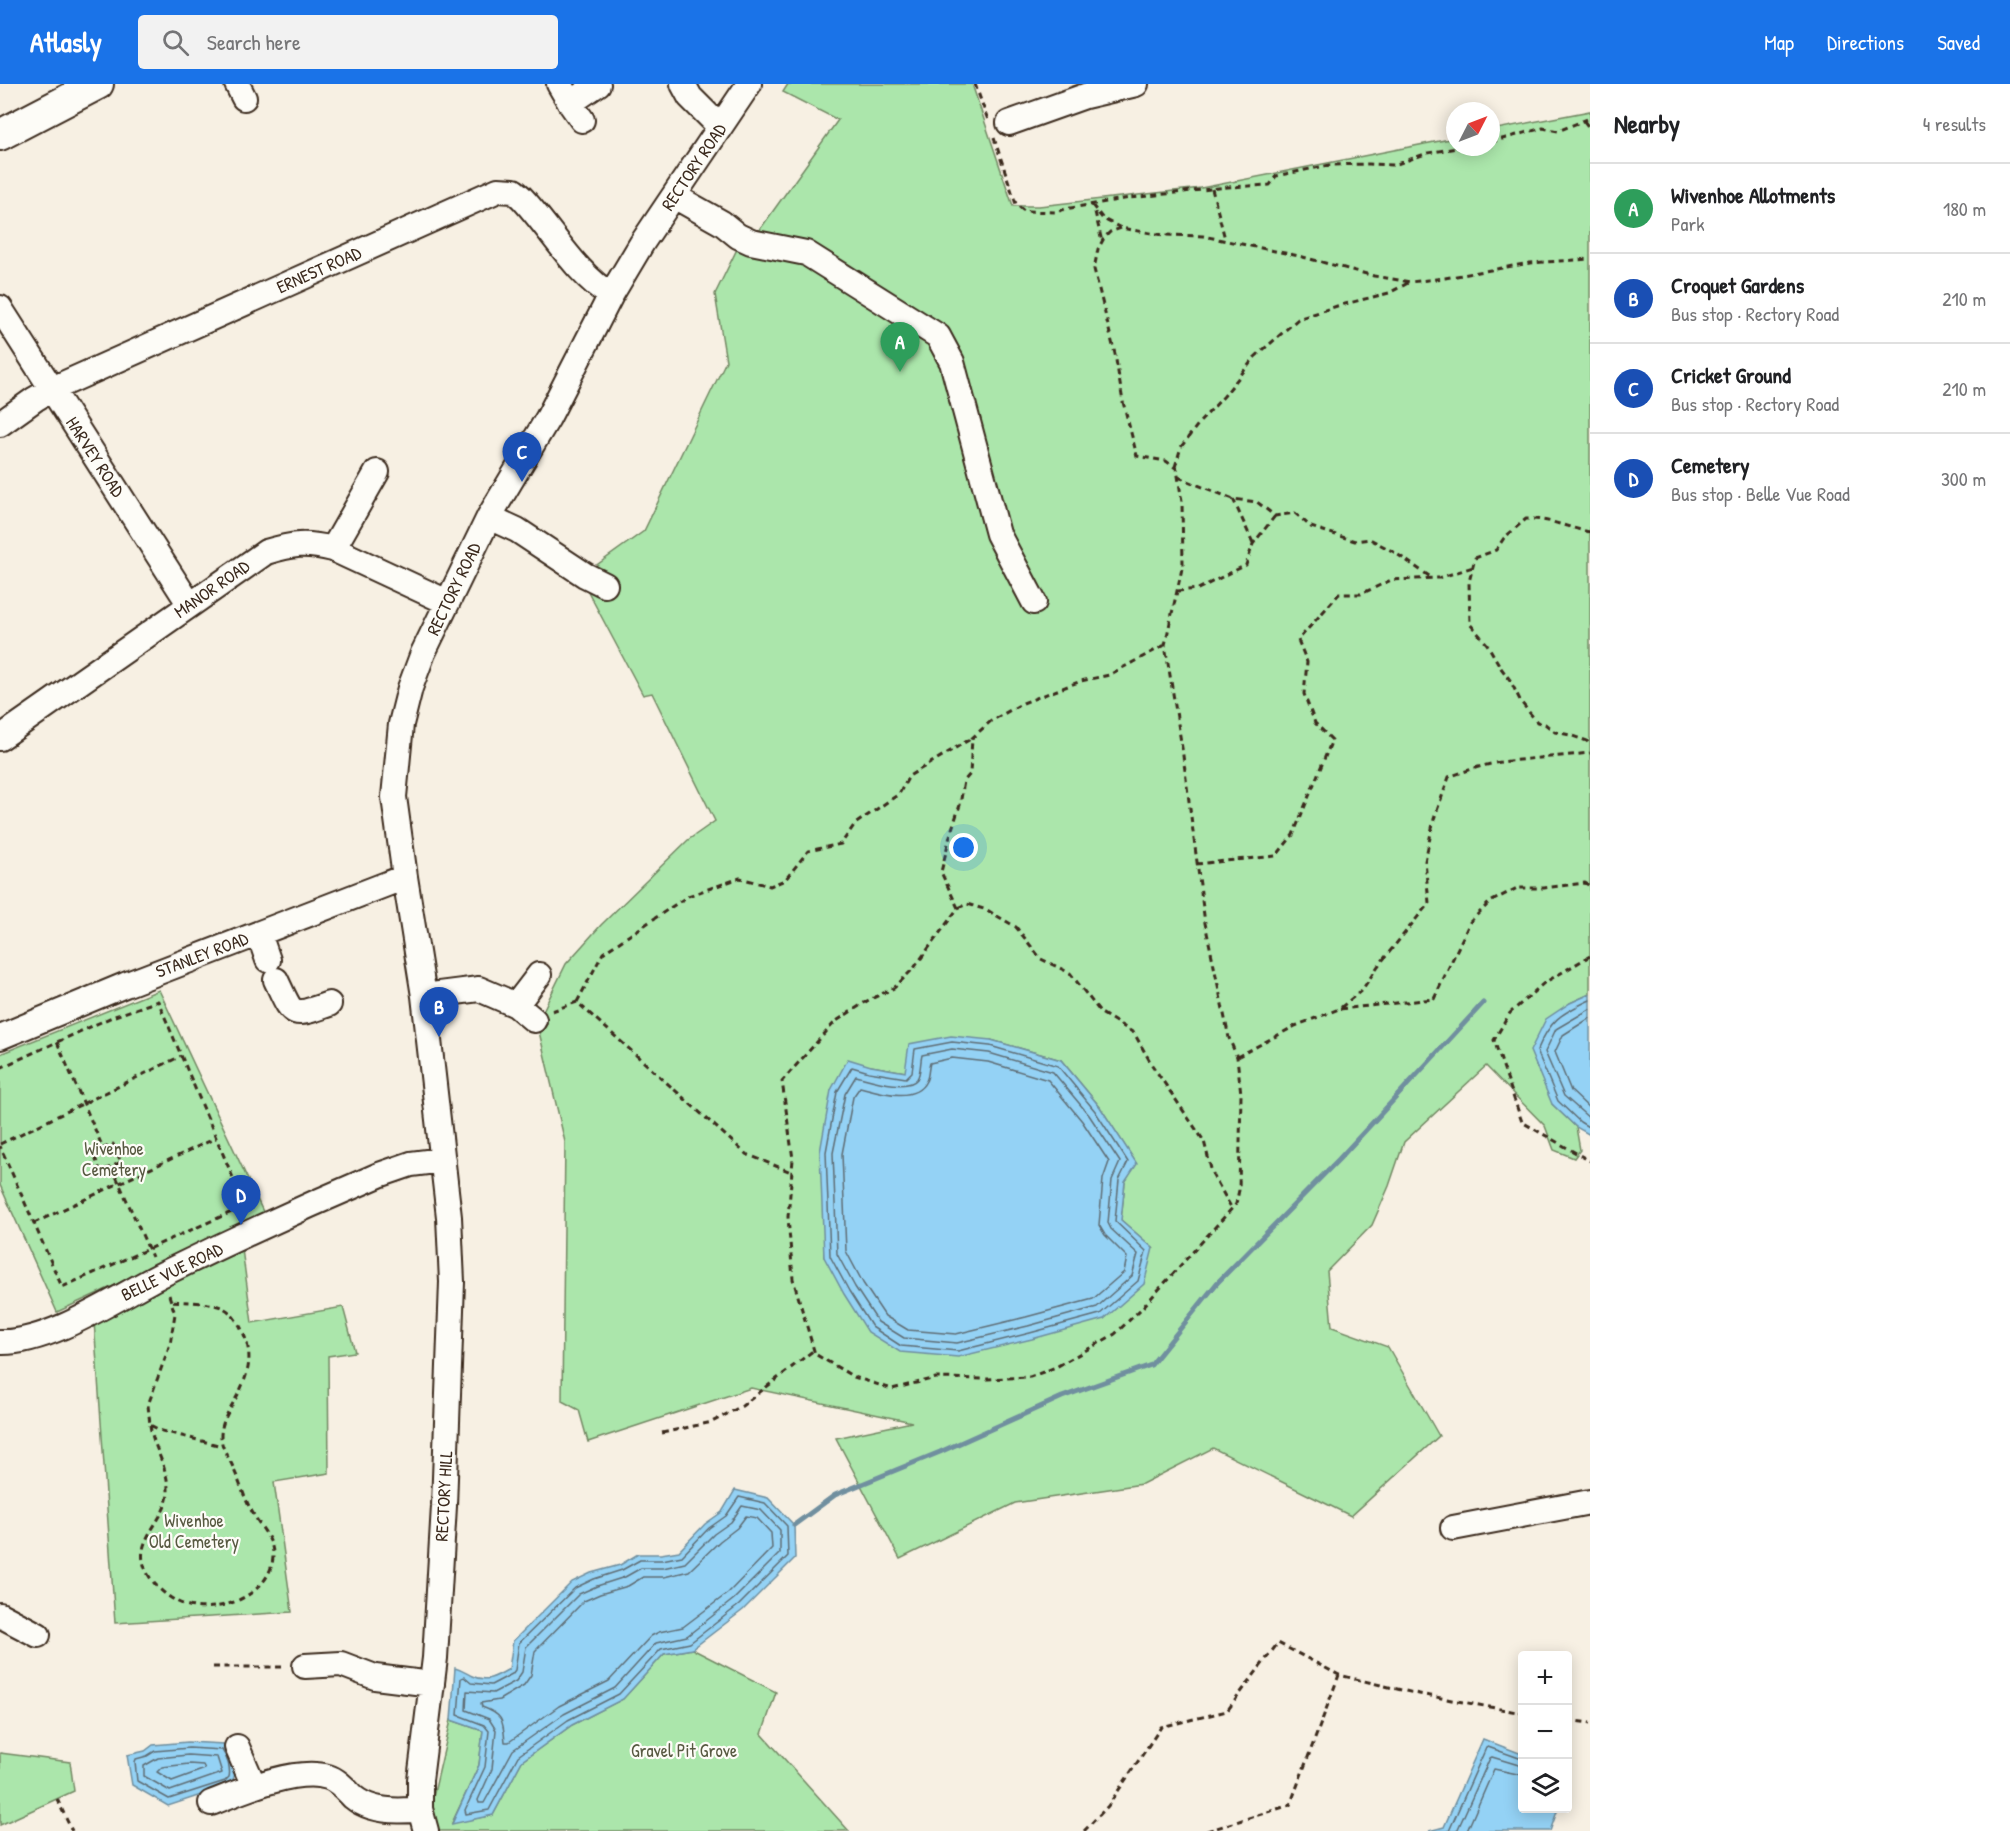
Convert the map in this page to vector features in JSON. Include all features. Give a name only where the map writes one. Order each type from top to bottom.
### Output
[{"type":"main road","points":[[0,135],[98,84]]},
{"type":"street","points":[[571,102],[598,84]]},
{"type":"street","points":[[683,84],[690,97],[720,127]]},
{"type":"street","name":"RECTORY ROAD","points":[[443,1160],[424,996],[394,797],[400,724],[410,688],[423,653],[489,517],[548,418],[611,295],[642,243],[749,84]]},
{"type":"street","points":[[997,125],[1084,90],[1136,84]]},
{"type":"street","name":"ERNEST ROAD","points":[[0,423],[52,389],[498,190],[514,191],[521,196],[581,269],[601,290],[611,295]]},
{"type":"street","points":[[674,196],[751,242],[806,253],[938,336],[952,362],[998,534],[1034,602]]},
{"type":"street","name":"HARVEY ROAD","points":[[0,308],[190,605]]},
{"type":"street","points":[[333,549],[377,472]]},
{"type":"street","points":[[489,517],[517,530],[585,575],[605,585]]},
{"type":"street","name":"MANOR ROAD","points":[[0,738],[266,552],[293,544],[317,545],[333,549],[447,602]]},
{"type":"street","name":"STANLEY ROAD","points":[[0,1037],[405,877]]},
{"type":"street","points":[[259,933],[272,970],[294,1012],[305,1012],[329,1004]]},
{"type":"street","points":[[516,1005],[538,975]]},
{"type":"street","points":[[424,996],[479,989],[516,1005],[534,1020]]},
{"type":"street","name":"BELLE VUE ROAD","points":[[0,1342],[26,1338],[56,1329],[162,1275],[379,1175],[411,1164],[443,1160]]},
{"type":"street","name":"RECTORY HILL","points":[[423,1820],[420,1780],[432,1684],[444,1506],[453,1282],[443,1160]]},
{"type":"street","points":[[1453,1528],[1590,1502]]},
{"type":"street","points":[[0,1615],[25,1636]]},
{"type":"street","points":[[305,1666],[341,1664],[375,1677],[432,1684]]},
{"type":"street","points":[[237,1747],[254,1786]]},
{"type":"street","points":[[211,1803],[254,1786],[283,1779],[316,1775],[330,1777],[363,1805],[375,1809],[401,1811],[423,1820]]},
{"type":"path","points":[[975,84],[997,125],[1016,204],[1024,211],[1057,212],[1130,198],[1270,185],[1276,176],[1330,165],[1394,165],[1428,153],[1446,150]]},
{"type":"path","points":[[1500,140],[1543,128],[1558,131],[1590,118]]},
{"type":"path","points":[[1584,121],[1590,129]]},
{"type":"path","points":[[1212,189],[1225,240]]},
{"type":"path","points":[[1092,205],[1102,242]]},
{"type":"path","points":[[1094,210],[1103,219],[1121,228],[1163,235],[1203,236],[1225,240],[1299,256],[1374,276],[1410,282],[1530,263],[1590,259]]},
{"type":"path","points":[[1121,228],[1110,232],[1102,242],[1098,249],[1094,269],[1137,456],[1166,461],[1177,469],[1182,502],[1183,564],[1165,645],[1182,748],[1205,923],[1229,1038],[1237,1057],[1241,1094],[1239,1190],[1236,1204],[1232,1209],[1142,1308],[1115,1334],[1056,1367],[1030,1377],[936,1378],[892,1389],[854,1377],[815,1354],[793,1279],[788,1217],[793,1159],[782,1081],[835,1022],[867,1000],[894,987],[914,968],[958,908],[967,904],[987,910],[1016,927],[1041,959],[1070,973],[1101,1013],[1134,1033],[1152,1065],[1204,1141],[1212,1173],[1232,1209]]},
{"type":"path","points":[[1175,467],[1181,447],[1198,423],[1224,396],[1255,357],[1298,320],[1337,306],[1389,293],[1410,282]]},
{"type":"path","points":[[1178,477],[1233,499],[1257,502],[1275,516]]},
{"type":"path","points":[[1233,499],[1253,544]]},
{"type":"path","points":[[1176,591],[1198,589],[1246,565],[1253,544],[1275,516],[1295,513],[1311,527],[1355,541],[1370,539],[1394,552],[1433,579]]},
{"type":"path","points":[[1590,532],[1573,529],[1553,521],[1526,519],[1504,538],[1496,550],[1475,558],[1469,582],[1470,624],[1487,644],[1521,702],[1537,722],[1545,724],[1555,732],[1587,741],[1590,746]]},
{"type":"path","points":[[1196,864],[1276,856],[1293,835],[1332,740],[1315,723],[1304,694],[1307,662],[1298,640],[1339,594],[1361,594],[1391,580],[1433,579],[1473,567]]},
{"type":"path","points":[[534,1020],[577,1002],[603,953],[688,896],[740,878],[770,886],[785,880],[808,851],[841,844],[855,824],[899,794],[909,776],[972,738],[991,721],[1023,703],[1081,681],[1109,675],[1165,645]]},
{"type":"path","points":[[958,908],[941,872],[960,805],[964,780],[970,774],[972,738]]},
{"type":"path","points":[[1339,1009],[1362,990],[1378,966],[1429,903],[1425,861],[1434,819],[1449,777],[1508,761],[1590,753]]},
{"type":"path","points":[[1237,1057],[1295,1026],[1339,1009],[1434,999],[1470,922],[1490,902],[1517,888],[1544,888],[1585,883],[1590,886]]},
{"type":"path","points":[[1590,956],[1544,983],[1510,1012],[1494,1040],[1522,1122],[1590,1161]]},
{"type":"path","points":[[0,1068],[111,1017],[158,1000],[245,1206],[62,1287],[0,1145],[181,1056]]},
{"type":"path","points":[[577,1002],[746,1154],[792,1173]]},
{"type":"path","points":[[46,1017],[103,1148]]},
{"type":"path","points":[[34,1223],[216,1137]]},
{"type":"path","points":[[113,1144],[121,1162],[112,1167],[101,1172],[93,1153],[113,1144]]},
{"type":"path","points":[[112,1167],[149,1250],[168,1285],[168,1292],[171,1302],[175,1314],[170,1344],[148,1405],[151,1434],[165,1467],[169,1491],[163,1511],[141,1548],[144,1566],[158,1588],[175,1600],[190,1606],[222,1605],[257,1589],[268,1575],[273,1555],[270,1539],[243,1496],[234,1468],[222,1446],[223,1422],[243,1385],[249,1362],[248,1341],[236,1320],[225,1308],[196,1302],[171,1302]]},
{"type":"path","points":[[662,1433],[712,1422],[742,1406],[814,1350]]},
{"type":"path","points":[[150,1425],[162,1431],[222,1446]]},
{"type":"path","points":[[1084,1831],[1108,1806],[1161,1727],[1227,1711],[1278,1643],[1339,1675],[1414,1693],[1518,1712]]},
{"type":"path","points":[[213,1667],[305,1666]]},
{"type":"path","points":[[1207,1831],[1290,1805],[1339,1675]]},
{"type":"path","points":[[1572,1721],[1590,1724]]},
{"type":"path","points":[[57,1799],[72,1831]]},
{"type":"green space","points":[[788,84],[972,84],[1013,206],[1039,206],[1201,188],[1446,140],[1446,156],[1500,156],[1500,128],[1590,111],[1590,994],[1570,1003],[1552,1104],[1576,1127],[1580,1150],[1574,1158],[1554,1150],[1545,1126],[1486,1066],[1404,1142],[1389,1186],[1372,1225],[1327,1271],[1332,1327],[1388,1347],[1439,1436],[1351,1516],[1213,1448],[1142,1484],[1015,1503],[900,1559],[836,1438],[912,1422],[751,1388],[588,1442],[579,1410],[562,1401],[565,1142],[537,1023],[566,964],[601,925],[688,840],[715,821],[652,693],[643,695],[583,582],[587,572],[644,531],[726,361],[715,294],[741,241],[751,242],[838,120],[783,92]],"holes":[[[991,1040],[1061,1060],[1100,1107],[1136,1163],[1125,1182],[1121,1220],[1153,1248],[824,1257],[827,1132],[832,1090],[871,1066],[906,1072]]]},
{"type":"green space","name":"Wivenhoe Cemetery","points":[[159,990],[265,1216],[57,1312],[0,1185],[0,1054]]},
{"type":"green space","name":"Wivenhoe Old Cemetery","points":[[242,1249],[252,1323],[343,1307],[355,1352],[328,1356],[329,1473],[274,1482],[292,1612],[115,1623],[94,1321]]},
{"type":"green space","name":"Gravel Pit Grove","points":[[692,1649],[776,1692],[762,1734],[849,1831],[435,1831],[431,1806],[451,1720],[483,1731],[479,1765],[452,1823],[493,1815],[522,1761],[572,1725],[623,1699],[664,1654]]},
{"type":"green space","points":[[0,1753],[70,1762],[74,1791],[0,1825]]},
{"type":"water","points":[[1590,994],[1590,1135],[1576,1127],[1552,1104],[1530,1051],[1546,1019],[1570,1003]]},
{"type":"water","points":[[951,1036],[991,1040],[1061,1060],[1100,1107],[1137,1164],[1125,1182],[1121,1220],[1153,1248],[1144,1284],[1104,1319],[958,1357],[900,1352],[868,1332],[844,1294],[824,1257],[820,1152],[831,1090],[848,1059],[905,1072],[909,1044]]},
{"type":"water","points":[[735,1490],[768,1498],[794,1525],[795,1558],[743,1610],[692,1649],[664,1654],[623,1699],[572,1725],[522,1761],[493,1815],[452,1824],[479,1765],[483,1731],[451,1720],[455,1668],[482,1679],[496,1676],[509,1669],[513,1641],[572,1582],[591,1573],[620,1565],[638,1554],[679,1551],[705,1524],[722,1512]]},
{"type":"water","points":[[1483,1739],[1518,1752],[1518,1813],[1557,1813],[1550,1831],[1429,1831],[1444,1827]]},
{"type":"water","points":[[188,1742],[224,1744],[235,1765],[232,1782],[228,1786],[168,1806],[132,1785],[127,1755],[145,1751],[153,1745]]},
{"type":"waterway","points":[[794,1525],[835,1495],[940,1452],[1062,1397],[1151,1365],[1217,1283],[1339,1159],[1483,1003]]},
{"type":"place","name":"Wivenhoe Allotments","points":[[900,372]]},
{"type":"place","name":"Cricket Ground","points":[[522,482]]},
{"type":"place","name":"Croquet Gardens","points":[[439,1037]]},
{"type":"place","name":"Cemetery","points":[[241,1225]]}]
